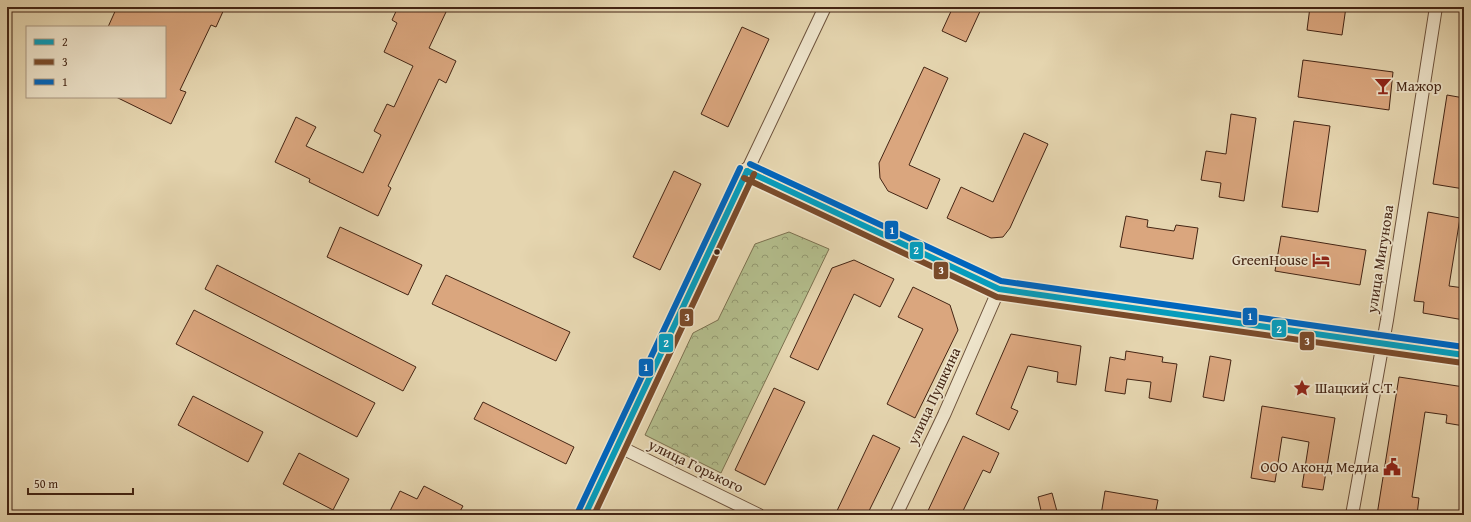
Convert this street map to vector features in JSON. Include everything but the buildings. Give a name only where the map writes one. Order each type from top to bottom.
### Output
[{"type":"main road","points":[[585,515],[747,171],[999,289],[1464,355]]},
{"type":"street","points":[[747,171],[825,7]]},
{"type":"street","name":"улица Мигунова","points":[[1352,515],[1383,343],[1436,7]]},
{"type":"street","name":"улица Пушкина","points":[[896,515],[944,415],[999,289]]},
{"type":"street","name":"улица Горького","points":[[618,446],[759,515]]},
{"type":"green space","points":[[789,232],[829,249],[721,473],[645,435],[693,333],[718,320],[755,244]]},
{"type":"transit line","name":"1","points":[[750,164],[1001,281],[1464,347]]},
{"type":"transit line","name":"1","points":[[578,512],[740,168]]},
{"type":"transit line","name":"2","points":[[747,171],[999,289],[1464,355]]},
{"type":"transit line","name":"2","points":[[585,515],[747,171]]},
{"type":"transit line","name":"3","points":[[594,515],[754,174]]},
{"type":"transit line","name":"3","points":[[744,178],[997,297],[1463,363]]},
{"type":"place","name":"Мажор","points":[[1383,86]]},
{"type":"place","name":"GreenHouse","points":[[1321,260]]},
{"type":"place","name":"Шацкий С.Т.","points":[[1302,388]]},
{"type":"place","name":"ООО Аконд Медиа","points":[[1392,467]]}]
